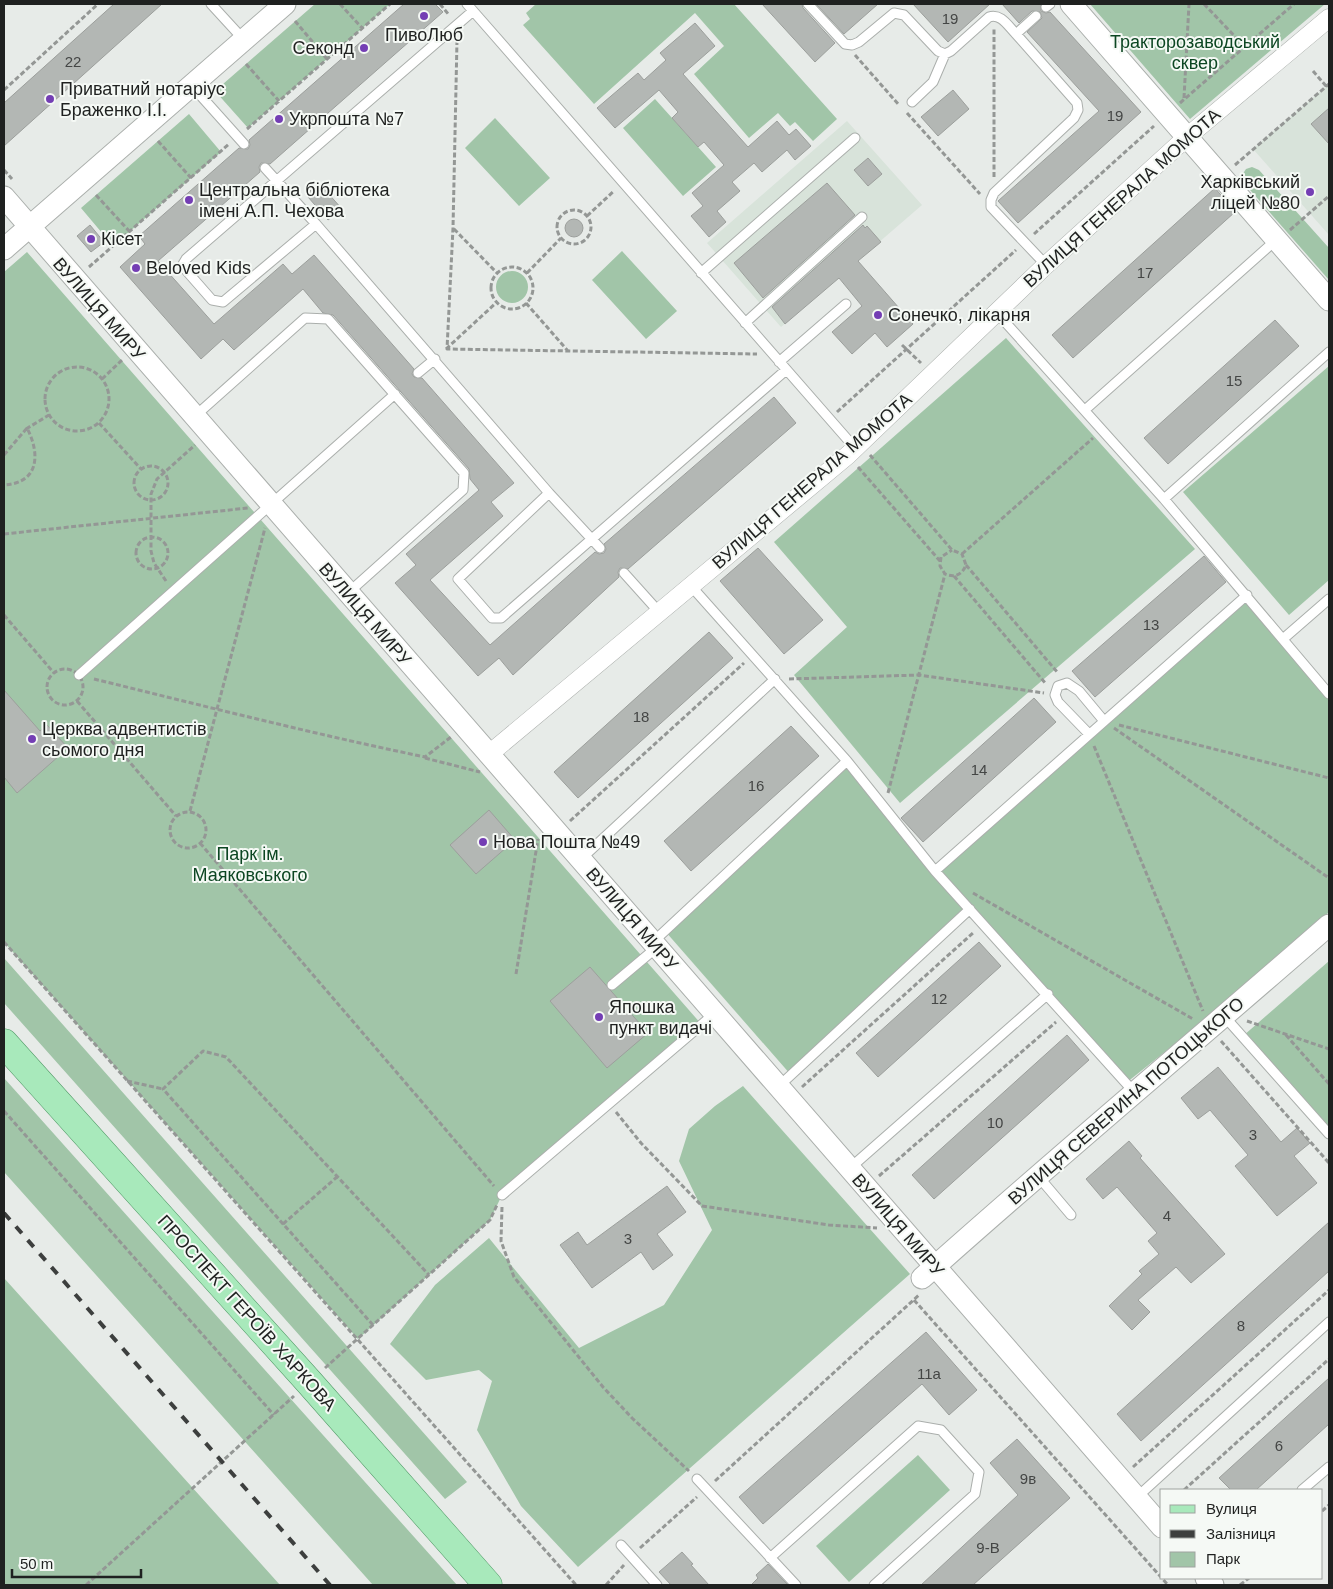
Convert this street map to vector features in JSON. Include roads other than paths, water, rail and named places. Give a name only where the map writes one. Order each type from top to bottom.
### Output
[{"type":"main road","name":"ПРОСПЕКТ ГЕРОЇВ ХАРКОВА","points":[[4,1043],[310,1382],[488,1585]]},
{"type":"street","points":[[1071,4],[1187,137],[1283,236],[1329,300]]},
{"type":"street","points":[[4,249],[244,40],[290,12]]},
{"type":"street","name":"ВУЛИЦЯ ГЕНЕРАЛА МОМОТА","points":[[485,764],[659,612],[854,449],[1046,265],[1187,137],[1329,18]]},
{"type":"street","name":"ВУЛИЦЯ МИРУ","points":[[4,198],[193,417],[262,513],[347,594],[485,764],[580,860],[898,1225],[927,1278],[1160,1525]]},
{"type":"street","name":"ВУЛИЦЯ СЕВЕРИНА ПОТОЦЬКОГО","points":[[927,1278],[1038,1176],[1134,1092],[1226,1022],[1329,925]]},
{"type":"lane","points":[[211,4],[244,40]]},
{"type":"lane","points":[[808,4],[845,44],[852,45],[859,42],[894,13],[899,12],[938,51],[945,54]]},
{"type":"lane","points":[[316,224],[223,302],[212,300],[184,268],[183,264],[458,24],[470,7],[854,449]]},
{"type":"lane","points":[[912,102],[933,82],[945,54],[951,51],[989,17],[994,15],[1000,17],[1077,103],[1078,110],[1074,118],[994,193],[991,200],[991,207],[1046,265]]},
{"type":"lane","points":[[1016,34],[1036,16]]},
{"type":"lane","points":[[192,86],[244,144]]},
{"type":"lane","points":[[701,273],[854,138]]},
{"type":"lane","points":[[265,168],[435,359],[549,493],[600,548]]},
{"type":"lane","points":[[745,323],[862,217]]},
{"type":"lane","points":[[1086,409],[1283,236]]},
{"type":"lane","points":[[779,362],[846,304]]},
{"type":"lane","points":[[998,313],[1086,409],[1247,595],[1329,694]]},
{"type":"lane","points":[[193,417],[305,318],[328,318],[464,473],[463,490],[347,594]]},
{"type":"lane","points":[[1164,499],[1329,352]]},
{"type":"lane","points":[[418,373],[435,359]]},
{"type":"lane","points":[[549,493],[460,574],[460,583],[492,618],[501,618],[786,370]]},
{"type":"lane","points":[[79,675],[395,394]]},
{"type":"lane","points":[[624,573],[659,612]]},
{"type":"lane","points":[[691,586],[754,654],[847,762],[935,871],[1048,994],[1134,1092]]},
{"type":"lane","points":[[935,871],[1247,595]]},
{"type":"lane","points":[[1283,639],[1329,599]]},
{"type":"lane","points":[[580,860],[775,679]]},
{"type":"lane","points":[[1089,734],[1058,702],[1055,695],[1058,686],[1066,683],[1078,691],[1104,721]]},
{"type":"lane","points":[[612,985],[847,762]]},
{"type":"lane","points":[[778,1087],[970,909]]},
{"type":"lane","points":[[849,1169],[1048,994]]},
{"type":"lane","points":[[502,1195],[714,1014]]},
{"type":"lane","points":[[1226,1022],[1329,1134]]},
{"type":"lane","points":[[1038,1176],[1071,1215]]},
{"type":"lane","points":[[1136,1498],[1329,1322]]},
{"type":"lane","points":[[770,1558],[918,1426],[941,1430],[979,1472],[975,1494],[874,1585]]},
{"type":"lane","points":[[1303,1489],[1329,1466]]},
{"type":"lane","points":[[697,1479],[796,1585]]},
{"type":"lane","points":[[621,1545],[657,1585]]},
{"type":"railway","points":[[4,1213],[330,1585]]},
{"type":"place","name":"ПивоЛюб","points":[[424,16]]},
{"type":"place","name":"Секонд","points":[[364,48]]},
{"type":"place","name":"Приватний нотаріус Браженко І.І.","points":[[50,99]]},
{"type":"place","name":"Укрпошта №7","points":[[279,119]]},
{"type":"place","name":"Харківський ліцей №80","points":[[1310,192]]},
{"type":"place","name":"Центральна бібліотека імені А.П. Чехова","points":[[189,200]]},
{"type":"place","name":"Кісет","points":[[91,239]]},
{"type":"place","name":"Beloved Kids","points":[[136,268]]},
{"type":"place","name":"Сонечко, лікарня","points":[[878,315]]},
{"type":"place","name":"Церква адвентистів сьомого дня","points":[[32,739]]},
{"type":"place","name":"Нова Пошта №49","points":[[483,842]]},
{"type":"place","name":"Япошка пункт видачі","points":[[599,1017]]},
{"type":"park label","name":"Тракторозаводський сквер","points":[[1195,52]]},
{"type":"park label","name":"Парк ім. Маяковського","points":[[250,864]]}]
